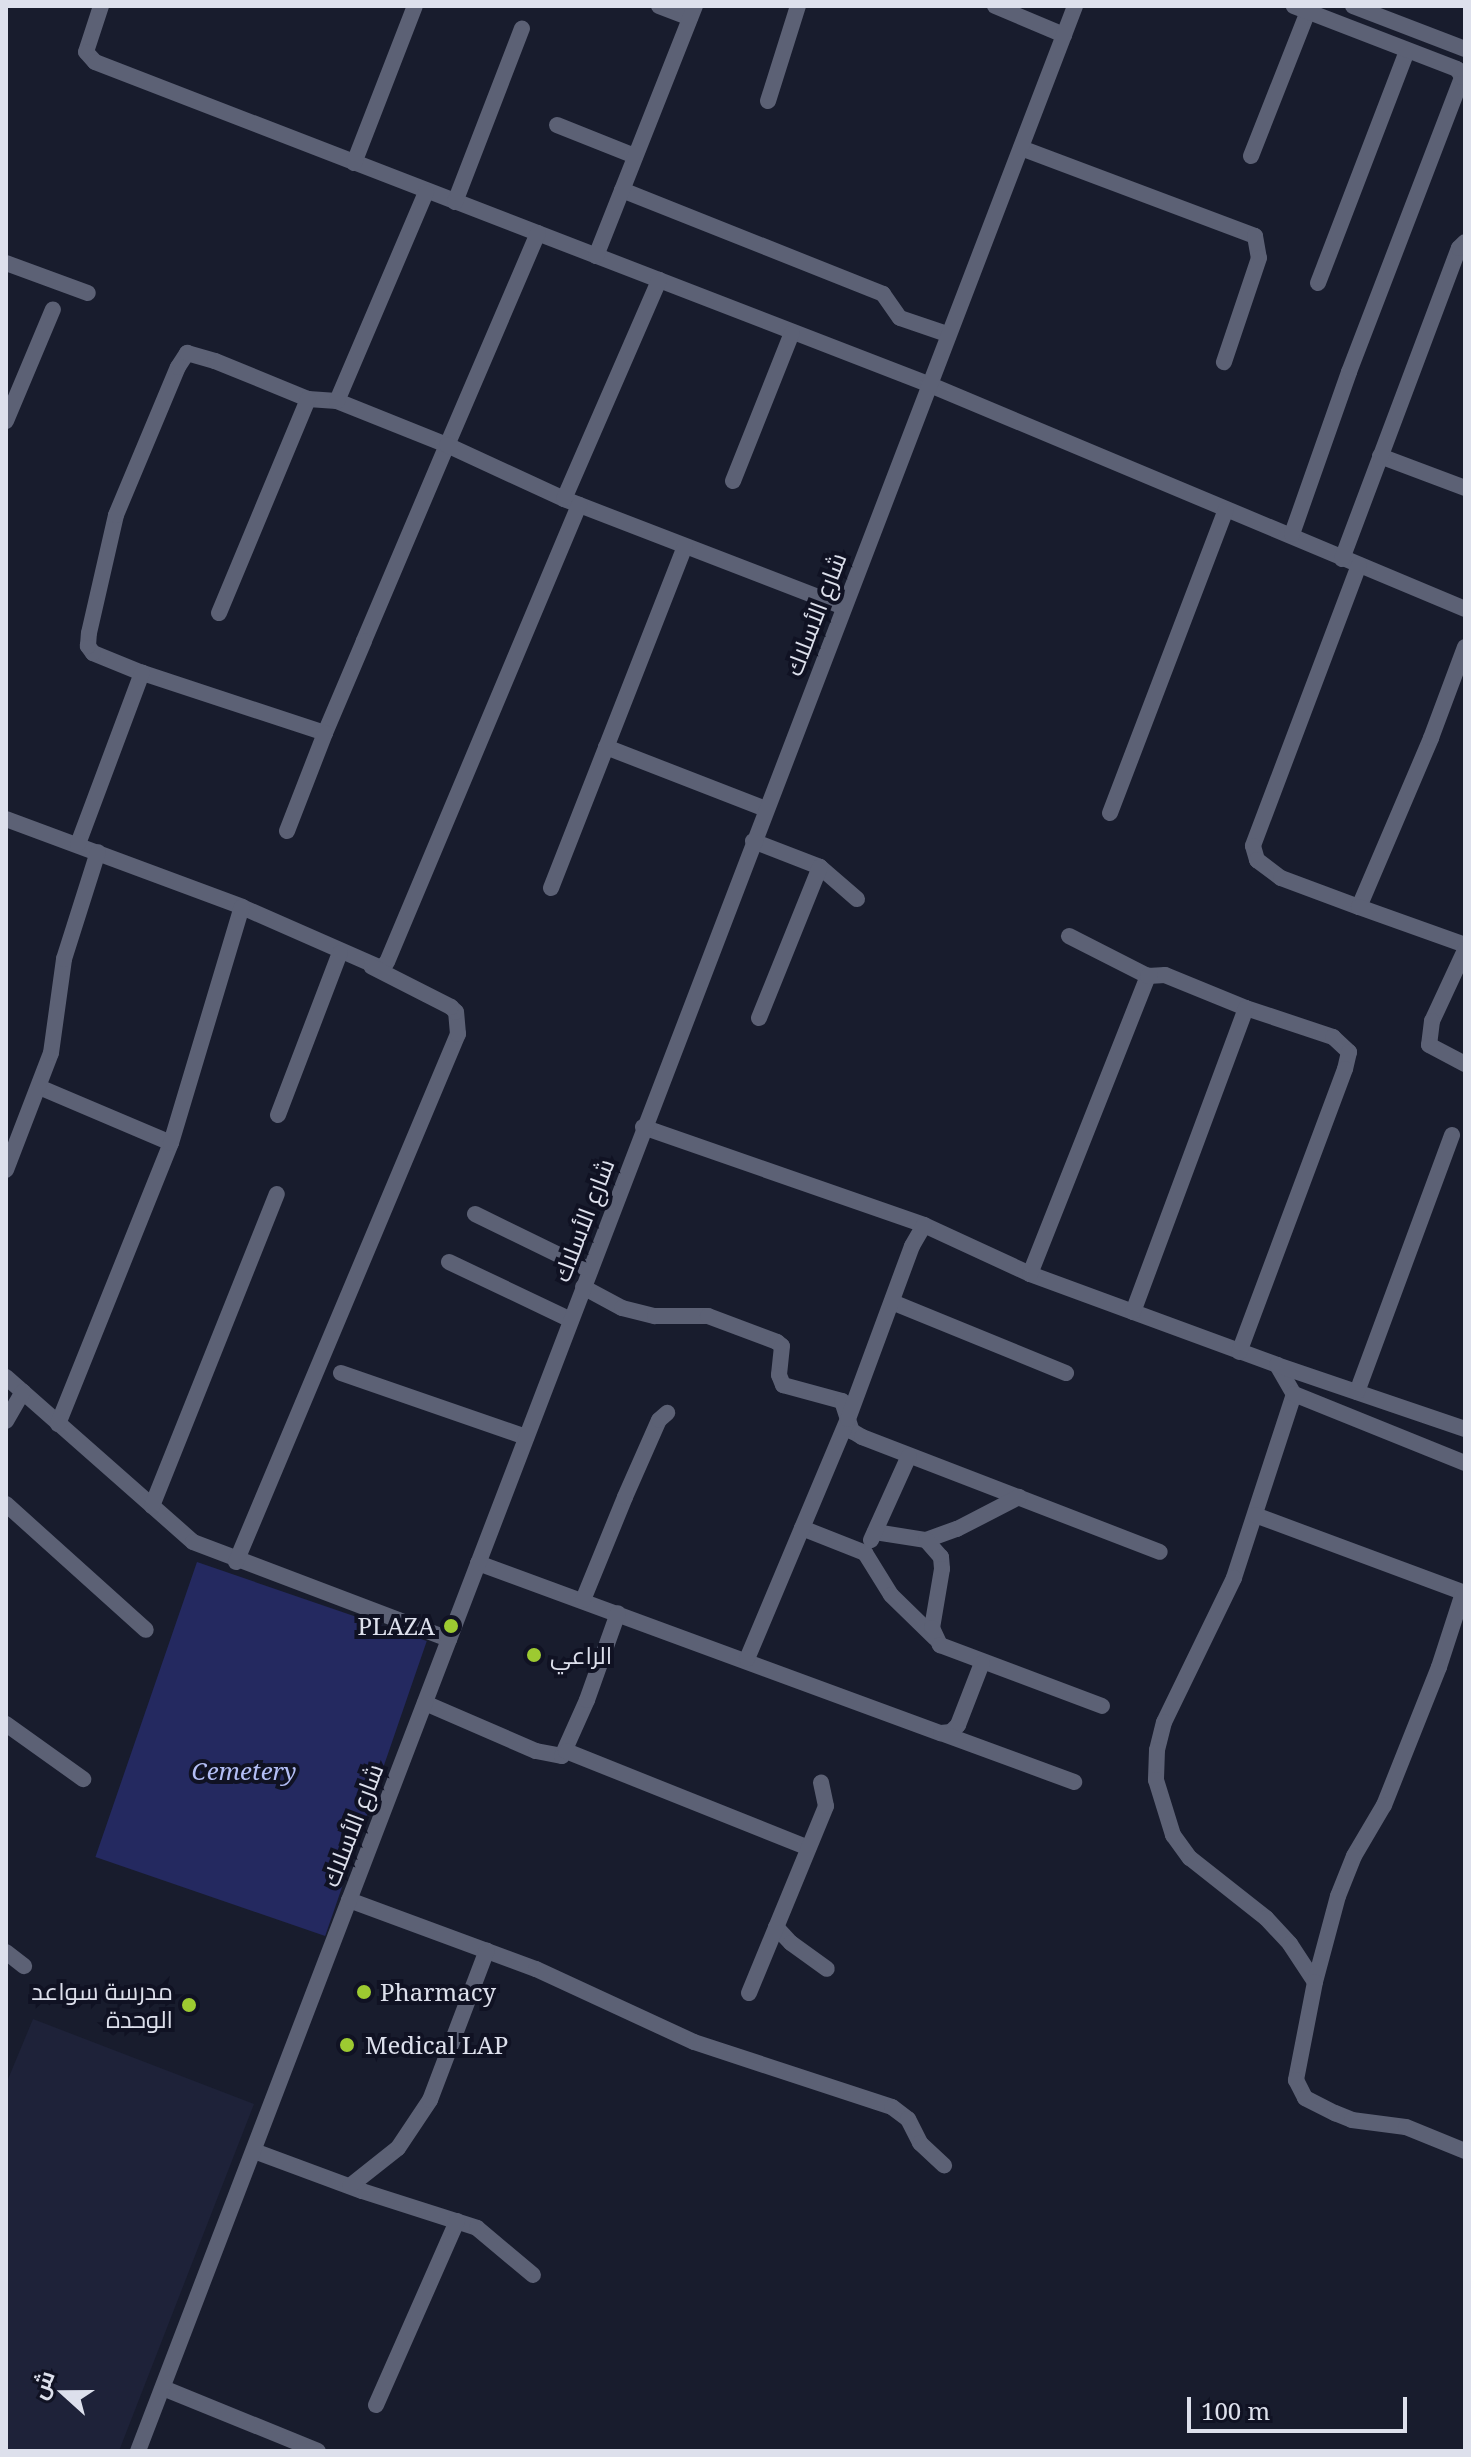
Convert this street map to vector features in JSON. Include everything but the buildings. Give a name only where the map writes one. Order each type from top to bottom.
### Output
[{"type":"street","points":[[101,6],[86,52],[95,62],[928,384],[1465,609]]},
{"type":"street","points":[[354,163],[415,6]]},
{"type":"street","points":[[596,256],[693,12],[659,6]]},
{"type":"street","points":[[768,101],[798,6]]},
{"type":"street","points":[[995,6],[1064,35]]},
{"type":"street","name":"شارع الأسلاك","points":[[138,2451],[1075,6]]},
{"type":"street","points":[[1353,6],[1465,49]]},
{"type":"street","points":[[1251,156],[1301,9],[1457,69],[1462,77],[1349,372],[1292,534]]},
{"type":"street","points":[[455,202],[522,28]]},
{"type":"street","points":[[1318,283],[1407,51]]},
{"type":"street","points":[[557,125],[635,156]]},
{"type":"street","points":[[1021,148],[1255,236],[1259,258],[1224,362]]},
{"type":"street","points":[[622,190],[883,294],[900,318],[947,334]]},
{"type":"street","points":[[337,401],[426,192]]},
{"type":"street","points":[[287,831],[325,733],[538,233]]},
{"type":"street","points":[[1342,559],[1459,248],[1465,242]]},
{"type":"street","points":[[6,263],[88,293]]},
{"type":"street","points":[[370,966],[381,968],[387,962],[659,280]]},
{"type":"street","points":[[6,421],[53,309]]},
{"type":"street","points":[[733,481],[792,333]]},
{"type":"street","points":[[325,733],[142,673],[93,653],[88,646],[116,515],[178,367],[187,353],[308,399],[337,401],[447,445],[571,502],[844,607]]},
{"type":"street","points":[[219,613],[308,399]]},
{"type":"street","points":[[1380,456],[1465,488]]},
{"type":"street","points":[[1110,813],[1226,510]]},
{"type":"street","points":[[551,888],[685,546]]},
{"type":"street","points":[[1359,565],[1253,846],[1257,860],[1281,878],[1465,947],[1432,1021],[1429,1045],[1465,1064]]},
{"type":"street","points":[[1359,907],[1431,738],[1465,647]]},
{"type":"street","points":[[78,844],[142,673]]},
{"type":"street","points":[[606,747],[766,809]]},
{"type":"street","points":[[6,819],[242,907],[370,966],[456,1012],[458,1034],[236,1562]]},
{"type":"street","points":[[753,841],[820,867],[857,899]]},
{"type":"street","points":[[6,1170],[39,1087],[56,1030],[64,959],[98,852]]},
{"type":"street","points":[[759,1018],[820,867]]},
{"type":"street","points":[[58,1424],[171,1143],[242,907]]},
{"type":"street","points":[[1069,936],[1148,976],[1165,975],[1246,1008],[1333,1037],[1349,1052],[1239,1352]]},
{"type":"street","points":[[278,1115],[340,953]]},
{"type":"street","points":[[1030,1274],[1148,976]]},
{"type":"street","points":[[1133,1312],[1246,1008]]},
{"type":"street","points":[[39,1087],[171,1143]]},
{"type":"street","points":[[643,1127],[924,1225],[1030,1274],[1239,1352],[1465,1429]]},
{"type":"street","points":[[1357,1392],[1452,1135]]},
{"type":"street","points":[[152,1506],[277,1194]]},
{"type":"street","points":[[475,1214],[590,1270]]},
{"type":"street","points":[[747,1659],[848,1419],[912,1246],[924,1225]]},
{"type":"street","points":[[449,1262],[571,1320]]},
{"type":"street","points":[[583,1287],[622,1308],[655,1316],[708,1316],[777,1342],[782,1346],[779,1375],[783,1385],[842,1401],[852,1431],[862,1437],[1160,1552]]},
{"type":"street","points":[[892,1302],[1066,1373]]},
{"type":"street","points":[[1277,1365],[1294,1394],[1465,1463]]},
{"type":"street","points":[[341,1373],[526,1437]]},
{"type":"street","points":[[6,1377],[193,1542],[236,1562],[449,1639]]},
{"type":"street","points":[[6,1421],[23,1392]]},
{"type":"street","points":[[1294,1394],[1234,1578],[1164,1722],[1157,1750],[1156,1780],[1173,1835],[1190,1858],[1266,1918],[1290,1944],[1315,1982]]},
{"type":"street","points":[[583,1600],[659,1420],[667,1413]]},
{"type":"street","points":[[865,1553],[909,1456]]},
{"type":"street","points":[[875,1532],[926,1540],[957,1529],[1019,1497]]},
{"type":"street","points":[[6,1504],[146,1630]]},
{"type":"street","points":[[1255,1515],[1464,1593],[1439,1667],[1390,1791],[1354,1856],[1338,1896],[1315,1982],[1296,2080],[1305,2098],[1352,2120],[1406,2127],[1465,2151]]},
{"type":"street","points":[[802,1528],[865,1553],[891,1595],[940,1645],[1102,1706]]},
{"type":"street","points":[[926,1540],[941,1557],[942,1569],[932,1628],[935,1638]]},
{"type":"street","points":[[478,1563],[747,1659],[1074,1782]]},
{"type":"street","points":[[425,1703],[550,1756],[562,1756],[618,1613]]},
{"type":"street","points":[[941,1733],[951,1732],[958,1725],[982,1663]]},
{"type":"street","points":[[6,1724],[83,1779]]},
{"type":"street","points":[[566,1751],[808,1848]]},
{"type":"street","points":[[749,1993],[826,1806],[821,1783]]},
{"type":"street","points":[[349,1900],[487,1950],[632,2010],[694,2042],[892,2107],[908,2119],[932,2157],[944,2165]]},
{"type":"street","points":[[776,1927],[791,1943],[827,1969]]},
{"type":"street","points":[[350,2186],[398,2148],[430,2100],[487,1950]]},
{"type":"street","points":[[6,1952],[24,1966]]},
{"type":"street","points":[[254,2151],[477,2228],[533,2275]]},
{"type":"street","points":[[376,2405],[457,2221]]},
{"type":"street","points":[[163,2388],[318,2451]]},
{"type":"shaded area","points":[[33,2019],[254,2104],[119,2451],[6,2451],[6,2084]]},
{"type":"green space","name":"Cemetery","points":[[197,1562],[427,1641],[325,1936],[95,1857]]},
{"type":"place","name":"PLAZA","points":[[451,1626]]},
{"type":"place","name":"الراعي","points":[[534,1655]]},
{"type":"place","name":"Pharmacy","points":[[364,1992]]},
{"type":"place","name":"مدرسة سواعد الوحدة","points":[[189,2005]]},
{"type":"place","name":"Medical LAP","points":[[347,2045]]}]
